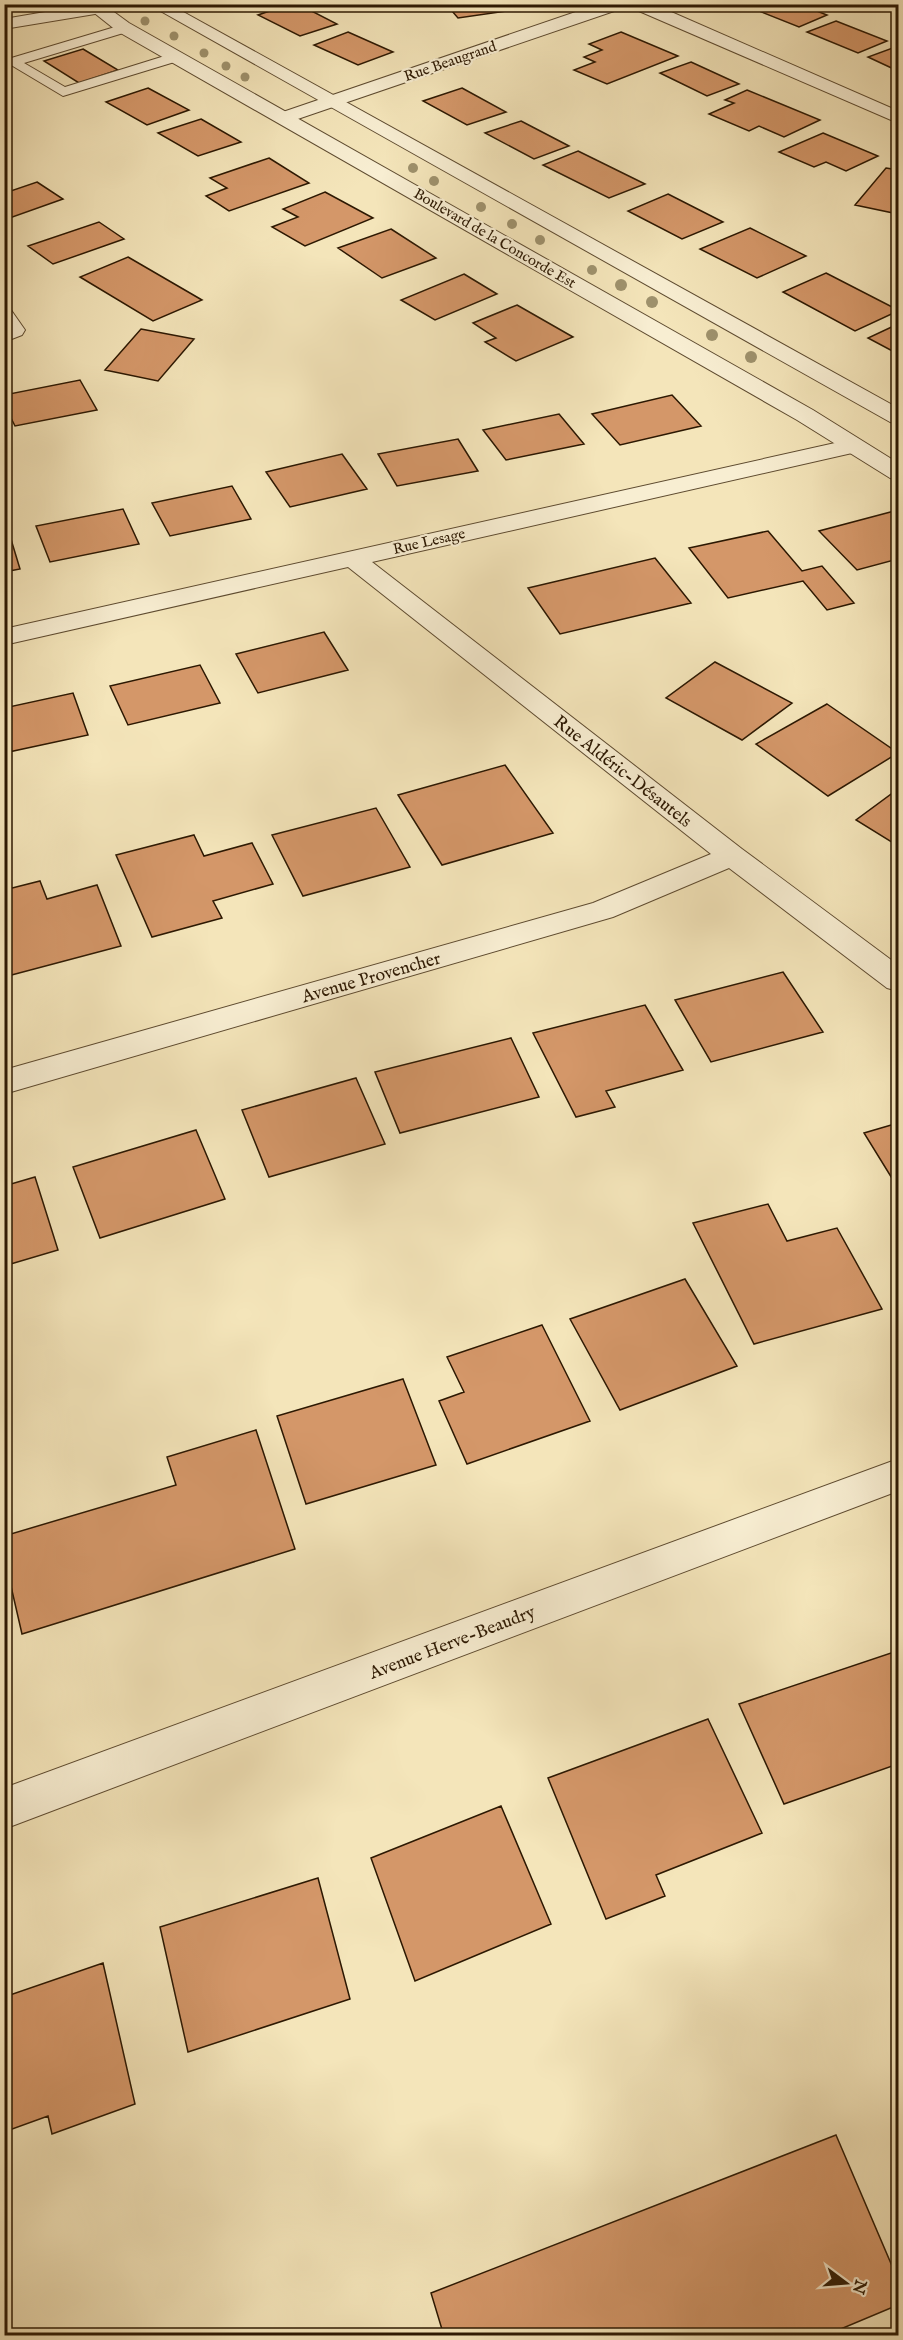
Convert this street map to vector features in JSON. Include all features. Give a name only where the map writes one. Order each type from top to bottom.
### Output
[{"type":"street","points":[[156,4],[898,417]]},
{"type":"street","name":"Rue Beaugrand","points":[[283,118],[617,4]]},
{"type":"street","points":[[638,4],[898,118]]},
{"type":"street","points":[[4,24],[93,7]]},
{"type":"street","name":"Boulevard de la Concorde Est","points":[[93,7],[125,28],[805,415],[898,473]]},
{"type":"street","points":[[853,446],[898,435]]},
{"type":"street","points":[[853,446],[898,447]]},
{"type":"street","name":"Rue Lesage","points":[[4,637],[853,446]]},
{"type":"street","name":"Rue Aldéric-Désautels","points":[[352,558],[732,856],[898,980]]},
{"type":"street","name":"Avenue Provencher","points":[[4,1082],[603,910],[732,856]]},
{"type":"street","name":"Avenue Herve-Beaudry","points":[[4,1809],[898,1475]]},
{"type":"lane","points":[[125,28],[13,62],[63,92],[176,57]]},
{"type":"building","points":[[290,4],[298,4],[337,24],[300,36],[258,15]]},
{"type":"building","points":[[446,4],[523,4],[527,8],[458,18]]},
{"type":"building","points":[[755,4],[799,4],[827,15],[799,27],[749,7]]},
{"type":"building","points":[[836,21],[887,41],[858,53],[807,32]]},
{"type":"building","points":[[348,32],[393,52],[358,65],[314,45]]},
{"type":"building","points":[[621,32],[678,56],[607,84],[574,70],[595,62],[584,57],[602,50],[589,44]]},
{"type":"building","points":[[898,46],[898,71],[868,57]]},
{"type":"building","points":[[83,49],[118,70],[79,83],[44,61]]},
{"type":"building","points":[[691,62],[739,84],[707,96],[660,73]]},
{"type":"building","points":[[148,88],[189,110],[147,125],[106,102]]},
{"type":"building","points":[[462,88],[506,112],[467,125],[423,101]]},
{"type":"building","points":[[747,90],[820,120],[784,137],[759,126],[749,131],[709,114],[734,103],[725,100]]},
{"type":"building","points":[[201,119],[241,142],[198,156],[158,133]]},
{"type":"building","points":[[521,121],[569,146],[534,159],[485,133]]},
{"type":"building","points":[[823,133],[878,156],[846,171],[826,162],[814,167],[779,152]]},
{"type":"building","points":[[578,151],[645,184],[609,198],[543,165]]},
{"type":"building","points":[[269,158],[309,183],[229,211],[206,196],[227,188],[210,178]]},
{"type":"building","points":[[886,168],[898,170],[898,214],[855,205]]},
{"type":"building","points":[[37,182],[63,199],[4,220],[4,189],[8,192]]},
{"type":"building","points":[[325,192],[373,218],[305,246],[272,227],[298,217],[283,209]]},
{"type":"building","points":[[668,194],[723,222],[682,239],[628,211]]},
{"type":"building","points":[[99,222],[124,239],[53,264],[28,246]]},
{"type":"building","points":[[750,228],[806,256],[757,278],[700,249]]},
{"type":"building","points":[[391,229],[436,258],[382,278],[338,248]]},
{"type":"building","points":[[128,257],[202,300],[153,321],[80,277]]},
{"type":"building","points":[[826,273],[898,311],[855,331],[783,292]]},
{"type":"building","points":[[464,274],[497,294],[435,320],[401,300]]},
{"type":"building","points":[[517,305],[573,337],[516,361],[485,342],[496,338],[473,323]]},
{"type":"building","points":[[898,324],[898,354],[868,338]]},
{"type":"building","points":[[141,329],[194,339],[158,381],[105,370]]},
{"type":"building","points":[[80,380],[97,410],[15,426],[4,404],[4,395]]},
{"type":"building","points":[[672,395],[701,426],[620,445],[592,414]]},
{"type":"building","points":[[559,414],[584,444],[506,460],[483,430]]},
{"type":"building","points":[[458,439],[478,471],[397,486],[378,454]]},
{"type":"building","points":[[342,454],[367,489],[290,507],[266,472]]},
{"type":"building","points":[[232,486],[251,519],[170,536],[152,503]]},
{"type":"building","points":[[123,509],[139,544],[50,562],[36,526]]},
{"type":"building","points":[[898,510],[898,559],[857,570],[819,531]]},
{"type":"building","points":[[768,531],[802,571],[822,566],[854,603],[827,610],[803,581],[728,598],[689,548]]},
{"type":"building","points":[[10,536],[20,569],[4,572],[4,537]]},
{"type":"building","points":[[655,558],[691,603],[560,634],[528,588]]},
{"type":"building","points":[[324,632],[348,670],[258,693],[236,654]]},
{"type":"building","points":[[715,662],[792,703],[742,740],[666,698]]},
{"type":"building","points":[[200,665],[220,703],[128,725],[110,686]]},
{"type":"building","points":[[73,693],[88,735],[4,753],[4,708]]},
{"type":"building","points":[[827,704],[898,753],[828,796],[756,744]]},
{"type":"building","points":[[505,765],[553,833],[442,865],[398,795]]},
{"type":"building","points":[[898,789],[898,846],[856,820]]},
{"type":"building","points":[[376,808],[410,867],[303,896],[272,835]]},
{"type":"building","points":[[194,835],[204,856],[252,843],[273,884],[213,901],[222,918],[152,937],[116,855]]},
{"type":"building","points":[[40,881],[47,899],[97,885],[121,946],[4,977],[4,890]]},
{"type":"building","points":[[783,972],[823,1032],[711,1062],[675,1000]]},
{"type":"building","points":[[645,1005],[683,1070],[606,1091],[615,1107],[576,1117],[533,1033]]},
{"type":"building","points":[[511,1038],[539,1097],[400,1133],[375,1072]]},
{"type":"building","points":[[356,1078],[385,1144],[269,1177],[242,1110]]},
{"type":"building","points":[[898,1123],[898,1188],[864,1133]]},
{"type":"building","points":[[196,1130],[225,1199],[100,1238],[73,1167]]},
{"type":"building","points":[[35,1177],[58,1250],[4,1266],[4,1186]]},
{"type":"building","points":[[768,1204],[787,1241],[837,1228],[882,1309],[754,1344],[693,1223]]},
{"type":"building","points":[[685,1279],[737,1366],[620,1410],[570,1319]]},
{"type":"building","points":[[542,1325],[590,1421],[467,1464],[439,1401],[464,1392],[447,1357]]},
{"type":"building","points":[[403,1379],[436,1465],[306,1504],[277,1416]]},
{"type":"building","points":[[256,1430],[295,1549],[22,1634],[4,1556],[4,1536],[176,1485],[167,1457]]},
{"type":"building","points":[[897,1651],[898,1764],[784,1804],[739,1704]]},
{"type":"building","points":[[708,1719],[762,1833],[656,1875],[665,1896],[606,1919],[548,1778]]},
{"type":"building","points":[[501,1806],[551,1924],[415,1981],[371,1858]]},
{"type":"building","points":[[318,1878],[350,1999],[188,2052],[160,1927]]},
{"type":"building","points":[[103,1963],[135,2104],[52,2134],[48,2116],[4,2132],[4,1997]]},
{"type":"building","points":[[836,2135],[898,2280],[898,2305],[824,2336],[444,2336],[431,2293]]}]
